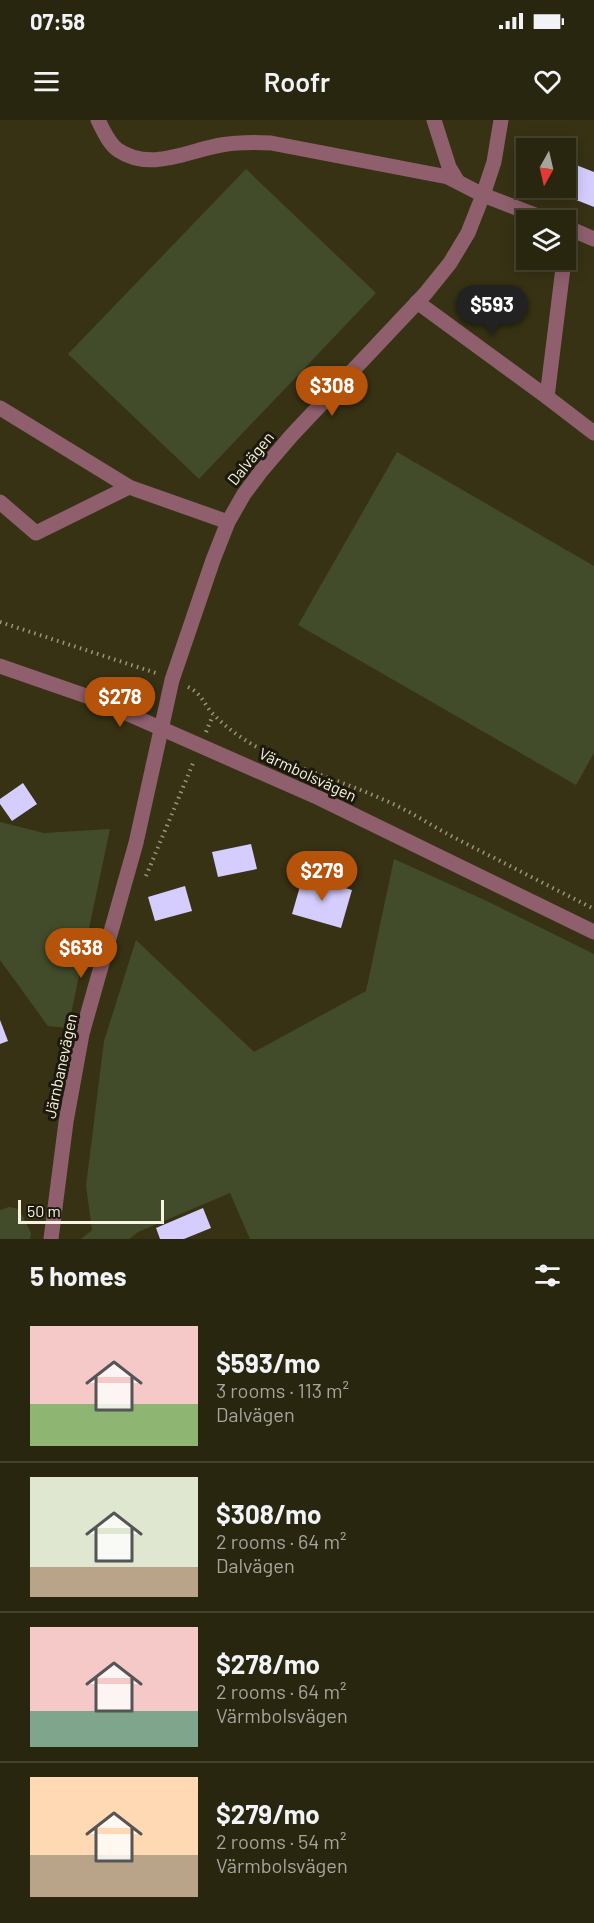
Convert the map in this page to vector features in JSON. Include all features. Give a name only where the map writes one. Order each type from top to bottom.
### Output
[{"type":"street","points":[[98,120],[116,149],[131,158],[148,161],[167,159],[219,145],[246,141],[271,143],[430,172],[448,177],[483,195],[522,210]]},
{"type":"street","points":[[435,120],[449,167],[458,182]]},
{"type":"street","name":"Dalvägen","points":[[161,728],[172,680],[228,522],[244,494],[292,435],[417,302],[450,263],[468,233],[483,195],[494,162],[501,120]]},
{"type":"street","points":[[576,232],[594,239]]},
{"type":"street","points":[[547,397],[563,270]]},
{"type":"street","points":[[417,302],[594,433]]},
{"type":"street","points":[[0,408],[129,487],[228,522]]},
{"type":"street","points":[[0,502],[36,533],[129,487]]},
{"type":"street","name":"Värmbolsvägen","points":[[0,666],[92,698],[319,798],[594,932]]},
{"type":"street","name":"Järnbanevägen","points":[[51,1239],[66,1122],[81,1034],[136,843],[161,728]]},
{"type":"path","points":[[0,622],[146,669],[192,689],[213,715],[239,736],[286,762],[382,798],[594,909]]},
{"type":"path","points":[[144,881],[159,840],[213,715]]},
{"type":"green space","points":[[246,169],[376,293],[199,479],[68,354]]},
{"type":"green space","points":[[397,452],[594,566],[594,753],[576,785],[298,625]]},
{"type":"green space","points":[[0,822],[44,833],[110,829],[68,1028],[48,1026],[0,960]]},
{"type":"green space","points":[[394,859],[489,902],[594,954],[594,1239],[250,1239],[230,1193],[138,1232],[129,1239],[81,1239],[92,1230],[86,1186],[104,1041],[136,940],[254,1052],[366,991]]},
{"type":"green space","points":[[9,1207],[19,1209],[31,1233],[30,1239],[0,1239],[0,1210]]},
{"type":"building","points":[[576,165],[594,172],[594,207],[571,198],[576,198]]},
{"type":"building","points":[[23,783],[37,804],[12,821],[0,804],[0,799]]},
{"type":"building","points":[[251,844],[257,869],[218,877],[212,852]]},
{"type":"building","points":[[303,876],[352,890],[341,928],[292,914]]},
{"type":"building","points":[[185,886],[192,911],[155,921],[148,897]]},
{"type":"building","points":[[0,1020],[8,1041],[0,1044]]},
{"type":"building","points":[[203,1208],[211,1228],[184,1239],[160,1239],[156,1228]]}]
